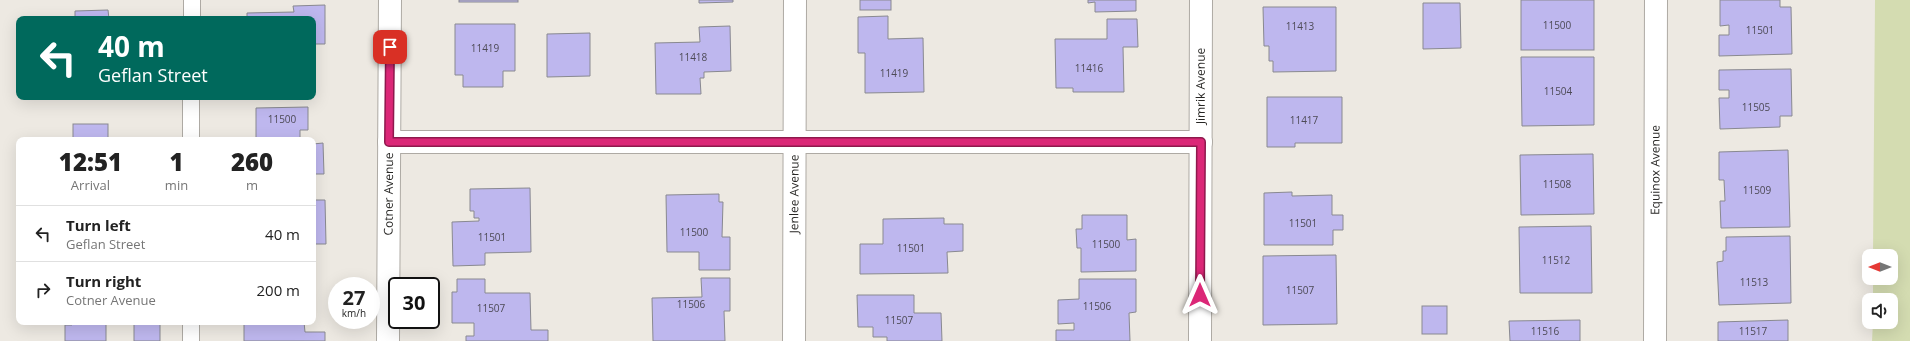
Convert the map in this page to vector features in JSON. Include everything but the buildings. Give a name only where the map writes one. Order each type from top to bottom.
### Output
[{"type":"street","name":"Cotner Avenue","points":[[388,341],[390,0]]},
{"type":"street","name":"Jenlee Avenue","points":[[794,341],[795,0]]},
{"type":"street","name":"Jimrik Avenue","points":[[1200,341],[1201,0]]},
{"type":"street","name":"Equinox Avenue","points":[[1655,341],[1656,0]]},
{"type":"street","points":[[389,142],[1201,142]]},
{"type":"lane","points":[[192,0],[192,16]]},
{"type":"lane","points":[[191,100],[191,137]]},
{"type":"lane","points":[[190,341],[191,325]]},
{"type":"green space","points":[[1875,0],[1910,0],[1910,341],[1872,341],[1873,329],[1898,329],[1898,293],[1873,293],[1873,285],[1898,285],[1898,249],[1873,249]]},
{"type":"route","points":[[390,47],[389,142],[1201,142],[1200,295]]}]
